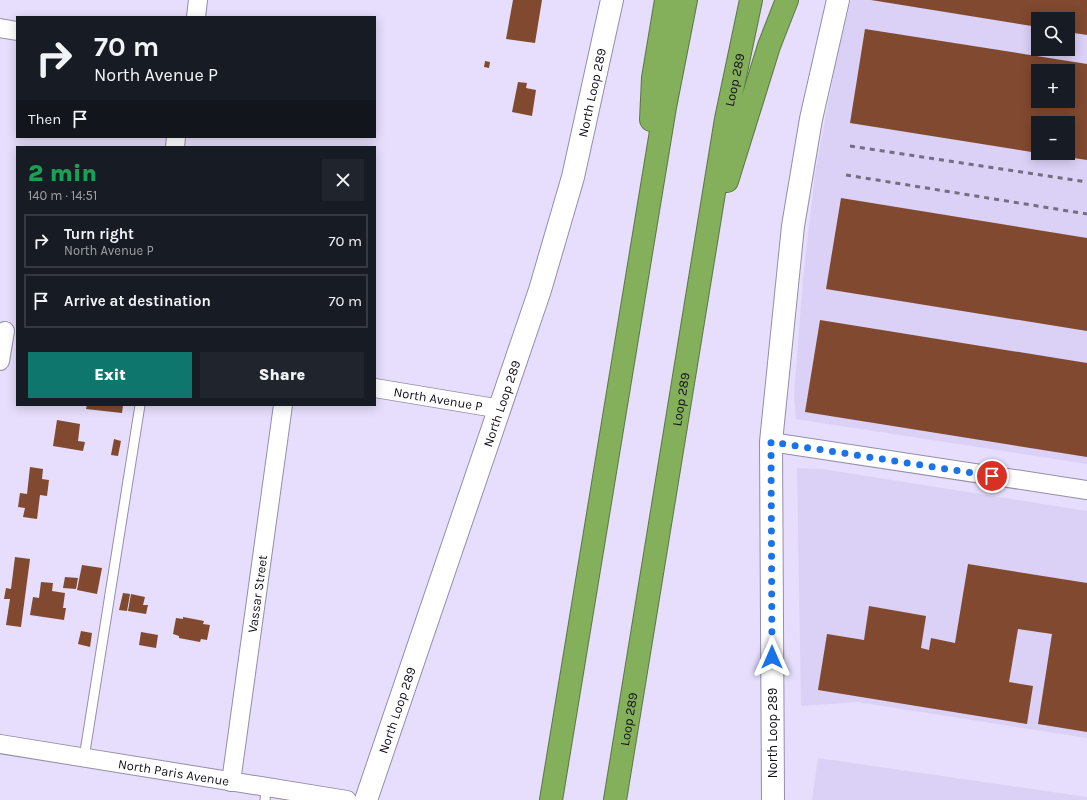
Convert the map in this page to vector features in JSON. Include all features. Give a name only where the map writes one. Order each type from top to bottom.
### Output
[{"type":"highway","points":[[648,205],[653,78],[666,0]]},
{"type":"highway","points":[[551,800],[648,205],[686,0]]},
{"type":"highway","name":"Loop 289","points":[[616,800],[726,119],[751,0]]},
{"type":"highway","points":[[706,244],[769,46],[787,0]]},
{"type":"main road","name":"North Loop 289","points":[[366,800],[501,409],[540,290],[573,177],[612,0]]},
{"type":"main road","name":"North Loop 289","points":[[773,800],[771,442],[793,226],[811,119],[838,0]]},
{"type":"street","points":[[196,16],[198,0]]},
{"type":"street","points":[[0,28],[16,30]]},
{"type":"street","points":[[0,361],[7,332]]},
{"type":"street","name":"North Avenue P","points":[[376,388],[501,409]]},
{"type":"street","name":"Vassar Street","points":[[231,782],[283,406]]},
{"type":"street","points":[[771,442],[1087,490]]},
{"type":"street","name":"North Paris Avenue","points":[[0,744],[231,782],[266,794],[347,800]]},
{"type":"lane","points":[[84,758],[140,406]]},
{"type":"shaded area","points":[[851,0],[1087,0],[1087,464],[796,419],[794,394],[803,279],[815,174],[835,66]]},
{"type":"shaded area","points":[[797,468],[822,469],[1087,511],[1087,738],[857,702],[801,706]]},
{"type":"shaded area","points":[[818,758],[1087,797],[1087,800],[812,800]]},
{"type":"building","points":[[513,0],[542,0],[535,43],[506,39]]},
{"type":"building","points":[[871,0],[1087,0],[1087,35],[1075,33],[1075,12],[1031,12],[1031,26]]},
{"type":"building","points":[[865,29],[1087,64],[1087,160],[1075,158],[1075,116],[1031,116],[1031,152],[850,123]]},
{"type":"building","points":[[485,61],[490,62],[489,68],[484,67]]},
{"type":"building","points":[[518,82],[527,83],[526,88],[536,90],[532,116],[512,112]]},
{"type":"building","points":[[841,198],[1087,238],[1087,331],[826,289]]},
{"type":"building","points":[[820,320],[1087,363],[1087,457],[805,412]]},
{"type":"building","points":[[87,406],[123,406],[122,413],[86,409]]},
{"type":"building","points":[[57,420],[80,424],[78,441],[85,442],[83,451],[53,446]]},
{"type":"building","points":[[114,439],[121,441],[118,456],[111,455]]},
{"type":"building","points":[[30,467],[43,469],[42,479],[49,480],[47,496],[40,495],[37,519],[23,517],[25,508],[18,507],[20,493],[27,494]]},
{"type":"building","points":[[15,557],[30,559],[21,627],[6,625],[10,599],[4,599],[6,588],[11,589]]},
{"type":"building","points":[[968,564],[1087,583],[1087,732],[1038,724],[1052,634],[1018,629],[1009,682],[1033,686],[1027,724],[818,690],[827,634],[864,640],[869,606],[926,616],[921,648],[929,650],[931,638],[955,643]]},
{"type":"building","points":[[82,565],[102,568],[97,594],[77,590]]},
{"type":"building","points":[[65,577],[78,578],[76,589],[63,588]]},
{"type":"building","points":[[41,582],[53,583],[52,591],[65,593],[63,608],[66,608],[64,620],[30,615],[33,597],[39,598]]},
{"type":"building","points":[[123,593],[130,594],[127,611],[119,610]]},
{"type":"building","points":[[131,594],[145,597],[143,605],[148,605],[146,614],[128,611]]},
{"type":"building","points":[[183,617],[204,621],[203,624],[210,625],[207,640],[201,639],[200,642],[179,638],[179,636],[173,634],[176,618],[183,619]]},
{"type":"building","points":[[81,631],[92,633],[90,647],[78,644]]},
{"type":"building","points":[[141,632],[158,635],[156,648],[139,645]]},
{"type":"railway","points":[[850,146],[1087,182]]},
{"type":"railway","points":[[846,175],[1087,214]]},
{"type":"route","points":[[772,657],[771,442],[992,476]]}]
